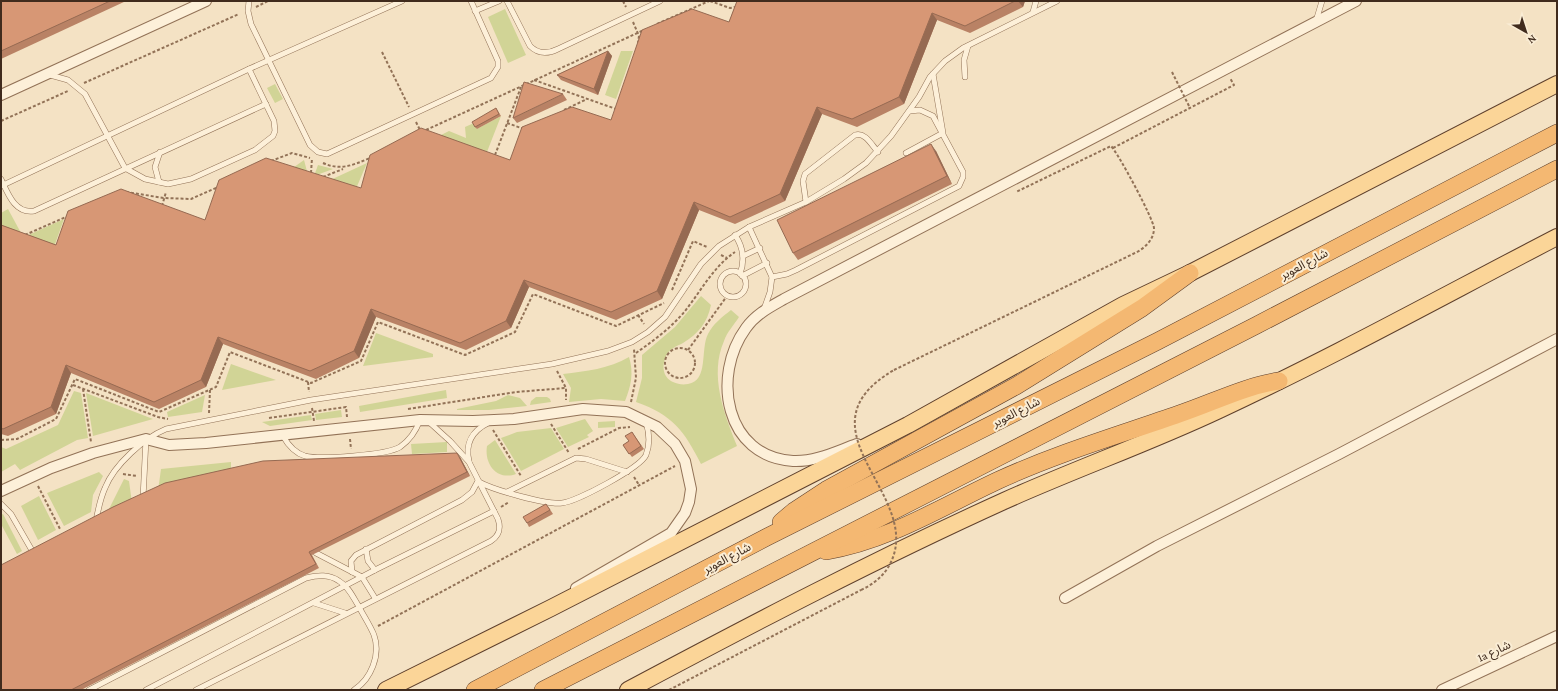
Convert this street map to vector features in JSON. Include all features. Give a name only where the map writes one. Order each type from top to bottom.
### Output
[{"type":"highway","name":"شارع العوير","points":[[474,690],[767,537],[1158,341],[1557,133]]},
{"type":"highway","points":[[543,690],[804,555],[1257,325],[1557,169]]},
{"type":"highway","points":[[767,537],[780,523],[809,500],[1016,386],[1142,308],[1190,273]]},
{"type":"highway","points":[[804,555],[878,537],[924,517],[1000,480],[1052,458],[1249,388],[1279,381]]},
{"type":"main road","points":[[386,690],[552,608],[908,425],[1123,305],[1190,273],[1557,84]]},
{"type":"main road","points":[[628,690],[810,595],[959,522],[1056,478],[1187,425],[1279,381],[1557,237]]},
{"type":"street","points":[[1,95],[206,1]]},
{"type":"street","points":[[908,425],[824,457],[804,461],[775,458],[752,446],[740,432],[732,416],[728,395],[728,374],[734,350],[740,338],[755,318],[764,310],[1356,1]]},
{"type":"street","points":[[1065,598],[1157,546],[1339,454],[1557,339]]},
{"type":"street","points":[[1,490],[32,475],[93,453],[146,439],[179,445],[283,436],[423,420],[492,421],[596,409],[626,412],[647,425],[666,434],[675,444],[685,461],[691,489],[689,502],[685,513],[671,534],[583,583],[552,608]]},
{"type":"street","name":"1a شارع","points":[[1442,690],[1557,636]]},
{"type":"lane","points":[[249,1],[248,10],[251,24],[268,61],[310,145],[318,152],[322,153],[332,153],[413,116],[486,82],[496,73],[498,67],[496,54],[471,1]]},
{"type":"lane","points":[[2,186],[249,69],[402,1]]},
{"type":"lane","points":[[475,11],[499,1]]},
{"type":"lane","points":[[507,1],[530,46],[534,50],[544,52],[558,49],[660,1]]},
{"type":"lane","points":[[1033,12],[1036,1]]},
{"type":"lane","points":[[92,526],[99,522],[100,499],[111,476],[146,439],[176,426],[311,400],[552,364],[608,351],[632,342],[648,332],[665,317],[701,264],[714,250],[749,227],[806,202],[853,173],[878,152],[910,110],[933,74],[945,61],[968,46],[1057,1]]},
{"type":"lane","points":[[1316,22],[1322,1]]},
{"type":"lane","points":[[965,77],[964,60],[968,46]]},
{"type":"lane","points":[[46,74],[57,76],[77,86],[92,103],[125,168],[141,177],[168,184],[191,179],[255,150],[269,140],[275,132],[275,126],[266,104],[249,69]]},
{"type":"lane","points":[[933,74],[944,133]]},
{"type":"lane","points":[[1,179],[2,186],[15,204],[23,211],[29,212],[266,104]]},
{"type":"lane","points":[[772,277],[787,274],[796,270],[956,190],[962,182],[963,172],[944,133],[929,113],[920,110],[910,110]]},
{"type":"lane","points":[[906,153],[944,133]]},
{"type":"lane","points":[[806,202],[803,181],[805,174],[855,135],[859,134],[864,136],[878,152]]},
{"type":"lane","points":[[159,182],[155,167],[160,152]]},
{"type":"lane","points":[[749,227],[767,263],[772,277],[770,292],[764,310]]},
{"type":"lane","points":[[735,235],[742,247],[743,256],[741,275],[746,283],[744,291],[738,296],[727,296],[721,290],[722,278],[732,272],[741,275],[767,263]]},
{"type":"lane","points":[[743,256],[760,248]]},
{"type":"lane","points":[[196,690],[495,538],[500,527],[498,518],[469,462],[450,441],[423,420],[406,442],[399,448],[382,453],[311,457],[294,450],[283,436]]},
{"type":"lane","points":[[469,462],[467,446],[470,438],[474,431],[492,421]]},
{"type":"lane","points":[[478,481],[494,489],[551,502],[563,503],[606,484],[637,466],[646,456],[647,425]]},
{"type":"lane","points":[[143,498],[146,439]]},
{"type":"lane","points":[[507,492],[573,459],[586,459],[627,472]]},
{"type":"lane","points":[[352,572],[350,565],[353,558],[366,549],[462,500],[472,492],[478,481]]},
{"type":"lane","points":[[1,504],[11,514],[34,554]]},
{"type":"lane","points":[[146,690],[375,570],[494,511]]},
{"type":"lane","points":[[366,549],[368,562],[375,570]]},
{"type":"lane","points":[[316,553],[362,577],[375,598]]},
{"type":"lane","points":[[89,690],[306,578],[315,575],[327,576],[346,586],[371,629],[376,645],[374,664],[365,681],[354,690]]},
{"type":"lane","points":[[314,603],[345,613]]},
{"type":"lane","points":[[119,667],[158,648]]},
{"type":"path","points":[[1,121],[268,1]]},
{"type":"path","points":[[710,1],[733,9],[738,4]]},
{"type":"path","points":[[719,1],[722,6]]},
{"type":"path","points":[[637,46],[638,33]]},
{"type":"path","points":[[382,52],[421,132]]},
{"type":"path","points":[[1113,148],[1234,85],[1226,69]]},
{"type":"path","points":[[1172,72],[1190,108]]},
{"type":"path","points":[[534,80],[617,109],[619,102]]},
{"type":"path","points":[[495,155],[522,86]]},
{"type":"path","points":[[558,113],[587,99]]},
{"type":"path","points":[[507,123],[521,129],[530,127]]},
{"type":"path","points":[[669,690],[861,590],[877,580],[886,570],[893,557],[897,538],[894,519],[857,442],[856,420],[858,410],[868,390],[875,382],[894,370],[1137,252],[1149,243],[1154,228],[1152,220],[1111,146],[1107,146],[1011,195]]},
{"type":"path","points":[[371,163],[374,156]]},
{"type":"path","points":[[311,175],[312,158]]},
{"type":"path","points":[[318,179],[345,168]]},
{"type":"path","points":[[161,210],[168,184]]},
{"type":"path","points":[[68,222],[71,215]]},
{"type":"path","points":[[20,237],[26,239]]},
{"type":"path","points":[[670,295],[693,241],[714,250],[727,258]]},
{"type":"path","points":[[636,353],[672,326],[710,277],[727,258],[742,247]]},
{"type":"path","points":[[1,440],[17,438],[56,419],[75,379],[156,412],[162,411],[210,390],[219,382],[230,352],[308,382],[317,382],[361,361],[378,322],[465,355],[515,332],[533,294],[616,326],[667,301]]},
{"type":"path","points":[[688,350],[727,296]]},
{"type":"path","points":[[619,428],[634,390],[637,366],[636,353],[632,342]]},
{"type":"path","points":[[678,348],[688,350],[695,359],[694,369],[691,374],[682,379],[672,377],[665,368],[664,363],[668,353],[678,348]]},
{"type":"path","points":[[552,364],[563,379],[566,388],[566,398],[561,412]]},
{"type":"path","points":[[73,385],[158,417],[171,419]]},
{"type":"path","points":[[83,388],[93,453]]},
{"type":"path","points":[[401,410],[516,392],[566,388]]},
{"type":"path","points":[[209,414],[210,390]]},
{"type":"path","points":[[545,415],[573,459]]},
{"type":"path","points":[[492,421],[521,477],[528,473]]},
{"type":"path","points":[[562,456],[619,428],[647,425]]},
{"type":"path","points":[[371,629],[685,461]]},
{"type":"path","points":[[111,476],[118,480],[123,474],[144,477]]},
{"type":"path","points":[[32,475],[60,529]]},
{"type":"green space","points":[[505,9],[526,55],[508,63],[488,17]]},
{"type":"green space","points":[[621,51],[633,51],[616,99],[605,95]]},
{"type":"green space","points":[[275,84],[283,99],[275,103],[267,88]]},
{"type":"green space","points":[[501,116],[485,157],[435,138],[449,131],[466,138],[465,127],[474,123],[477,129]]},
{"type":"green space","points":[[304,160],[308,175],[290,170]]},
{"type":"green space","points":[[367,163],[355,191],[326,182]]},
{"type":"green space","points":[[318,165],[333,169],[314,176]]},
{"type":"green space","points":[[8,209],[21,233],[1,229],[1,213]]},
{"type":"green space","points":[[64,219],[54,247],[24,237]]},
{"type":"green space","points":[[701,296],[711,305],[707,317],[702,327],[694,335],[669,351],[665,359],[664,370],[669,380],[678,384],[695,382],[701,371],[706,340],[712,327],[731,310],[739,317],[725,338],[718,367],[718,381],[723,408],[737,446],[701,464],[689,442],[676,426],[649,407],[636,402],[642,378],[642,355],[675,327]]},
{"type":"green space","points":[[376,333],[433,354],[433,357],[363,366]]},
{"type":"green space","points":[[629,357],[631,363],[631,379],[625,401],[601,399],[569,402],[571,388],[563,374],[605,367]]},
{"type":"green space","points":[[231,364],[276,380],[222,390]]},
{"type":"green space","points":[[446,390],[447,398],[360,412],[359,406]]},
{"type":"green space","points":[[74,391],[81,393],[88,438],[77,440],[20,470],[15,464],[1,472],[1,447],[6,449],[58,425]]},
{"type":"green space","points":[[86,393],[153,419],[93,436]]},
{"type":"green space","points":[[205,395],[202,412],[168,417],[167,412]]},
{"type":"green space","points":[[508,395],[520,398],[527,406],[489,410],[457,410],[496,401]]},
{"type":"green space","points":[[536,397],[547,397],[551,402],[530,405],[531,401]]},
{"type":"green space","points":[[341,410],[342,417],[316,420],[315,414]]},
{"type":"green space","points":[[311,415],[312,420],[270,426],[262,422]]},
{"type":"green space","points":[[585,419],[593,431],[587,435],[589,437],[568,447],[556,428]]},
{"type":"green space","points":[[615,421],[615,427],[598,428],[598,422]]},
{"type":"green space","points":[[551,428],[564,449],[521,471],[501,438],[517,432]]},
{"type":"green space","points":[[495,440],[516,474],[509,476],[503,475],[498,473],[490,465],[487,446]]},
{"type":"green space","points":[[447,442],[447,452],[412,454],[411,444]]},
{"type":"green space","points":[[231,462],[231,473],[158,491],[161,469]]},
{"type":"green space","points":[[99,472],[103,476],[93,495],[91,512],[64,526],[47,493]]},
{"type":"green space","points":[[124,479],[129,481],[132,503],[105,517]]},
{"type":"green space","points":[[39,496],[56,530],[38,540],[21,506]]},
{"type":"green space","points":[[3,514],[22,551],[17,554],[1,524],[1,515]]},
{"type":"building","points":[[1,1],[110,1],[1,51]]},
{"type":"building","points":[[737,1],[1015,1],[965,26],[932,13],[899,97],[852,119],[817,107],[780,194],[730,217],[694,202],[657,291],[611,312],[524,280],[506,321],[460,343],[371,309],[354,351],[310,371],[218,337],[201,380],[154,402],[66,365],[51,407],[3,429],[1,428],[1,225],[56,245],[68,211],[121,189],[205,220],[219,180],[266,158],[361,188],[370,155],[421,128],[510,160],[522,127],[572,107],[611,120],[642,30],[692,9],[729,22]]},
{"type":"building","points":[[608,51],[594,89],[557,75]]},
{"type":"building","points":[[524,82],[563,94],[513,118]]},
{"type":"building","points":[[496,108],[499,114],[475,127],[472,122]]},
{"type":"building","points":[[931,144],[947,176],[793,253],[777,220]]},
{"type":"building","points":[[632,432],[641,446],[629,454],[623,445],[629,441],[625,436]]},
{"type":"building","points":[[457,453],[467,472],[309,552],[316,564],[71,690],[1,690],[1,565],[113,507],[165,483],[263,461]]},
{"type":"building","points":[[546,504],[550,510],[527,523],[523,517]]}]
